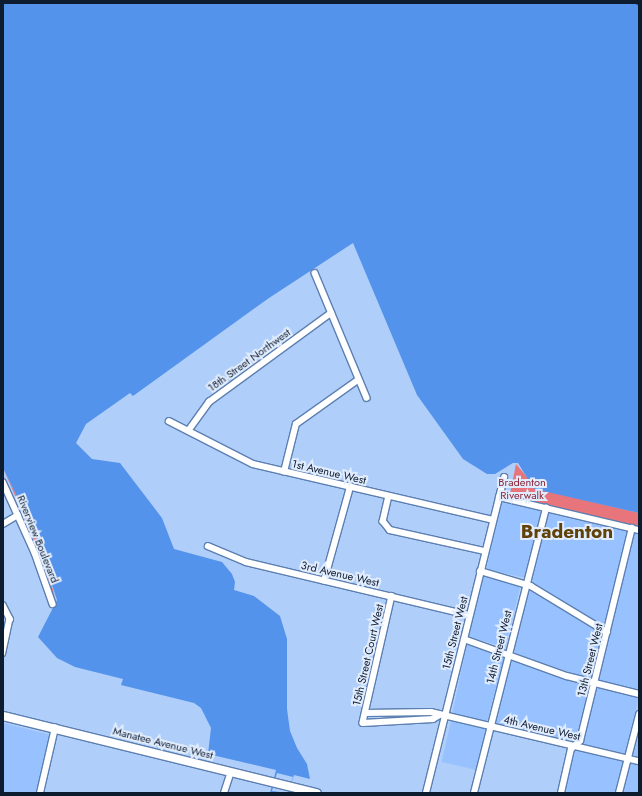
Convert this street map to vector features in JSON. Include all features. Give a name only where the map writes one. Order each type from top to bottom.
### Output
[{"type":"main road","name":"Manatee Avenue West","points":[[3,716],[317,793]]},
{"type":"street","points":[[315,273],[358,380],[367,398]]},
{"type":"street","name":"18th Street Northwest","points":[[188,431],[209,402],[331,313]]},
{"type":"street","points":[[284,472],[296,424],[358,380]]},
{"type":"street","name":"1st Avenue West","points":[[169,421],[244,461],[284,472],[493,520]]},
{"type":"street","name":"15th Street West","points":[[426,793],[442,716],[464,639],[504,478]]},
{"type":"street","name":"Riverview Boulevard","points":[[3,482],[18,515],[53,604]]},
{"type":"street","points":[[324,580],[350,487]]},
{"type":"street","points":[[389,496],[383,521],[386,528],[485,551]]},
{"type":"street","points":[[499,497],[639,530]]},
{"type":"street","name":"14th Street West","points":[[474,793],[507,654],[546,508]]},
{"type":"street","points":[[3,524],[18,515]]},
{"type":"street","name":"13th Street West","points":[[560,793],[574,746],[580,741],[632,528]]},
{"type":"street","name":"3rd Avenue West","points":[[208,546],[246,562],[469,615]]},
{"type":"street","points":[[480,571],[525,584],[607,632]]},
{"type":"street","name":"15th Street Court West","points":[[364,718],[392,596]]},
{"type":"street","points":[[3,605],[10,619],[3,653]]},
{"type":"street","points":[[464,639],[594,684],[639,694]]},
{"type":"street","name":"4th Avenue West","points":[[364,718],[419,710],[639,761]]},
{"type":"street","points":[[619,793],[639,715]]},
{"type":"street","name":"4th Avenue West","points":[[364,718],[433,719],[442,716]]},
{"type":"street","points":[[40,793],[55,728]]},
{"type":"street","points":[[224,793],[231,772]]},
{"type":"shaded area","points":[[3,3],[639,3],[639,513],[534,489],[518,463],[513,463],[495,474],[487,474],[463,459],[417,395],[353,243],[269,298],[133,396],[130,393],[86,424],[76,443],[92,459],[120,463],[162,518],[174,549],[222,562],[232,574],[235,582],[234,590],[254,596],[280,616],[287,639],[287,709],[290,731],[297,748],[307,764],[310,779],[294,775],[288,793],[270,793],[276,770],[208,754],[211,728],[201,708],[194,703],[121,685],[123,679],[75,667],[57,658],[38,637],[57,600],[34,531],[3,468]]},
{"type":"shaded area","points":[[501,501],[542,510],[528,578],[486,569]]},
{"type":"shaded area","points":[[548,512],[629,530],[605,627],[529,582]]},
{"type":"shaded area","points":[[634,532],[639,533],[639,690],[598,681]]},
{"type":"shaded area","points":[[482,575],[521,585],[505,647],[467,637]]},
{"type":"shaded area","points":[[527,588],[603,634],[592,680],[510,652]]},
{"type":"shaded area","points":[[467,644],[504,657],[487,722],[452,715]]},
{"type":"shaded area","points":[[509,659],[591,686],[577,740],[574,743],[493,724]]},
{"type":"shaded area","points":[[596,687],[639,697],[625,755],[583,745]]},
{"type":"shaded area","points":[[451,721],[486,729],[477,770],[442,762]]},
{"type":"shaded area","points":[[3,723],[51,735],[37,793],[3,793]]},
{"type":"shaded area","points":[[639,726],[639,757],[631,755]]},
{"type":"shaded area","points":[[575,750],[624,760],[616,793],[563,793]]},
{"type":"shaded area","points":[[630,762],[639,764],[639,793],[622,793]]},
{"type":"green space","name":"Bradenton Riverwalk","points":[[516,464],[537,489],[639,513],[639,529],[509,499]]},
{"type":"green space","points":[[3,468],[34,531],[47,567],[56,602],[31,532]]},
{"type":"pier","points":[[277,773],[293,777],[288,793],[272,791]]},
{"type":"district","name":"Bradenton","points":[[567,532]]}]
